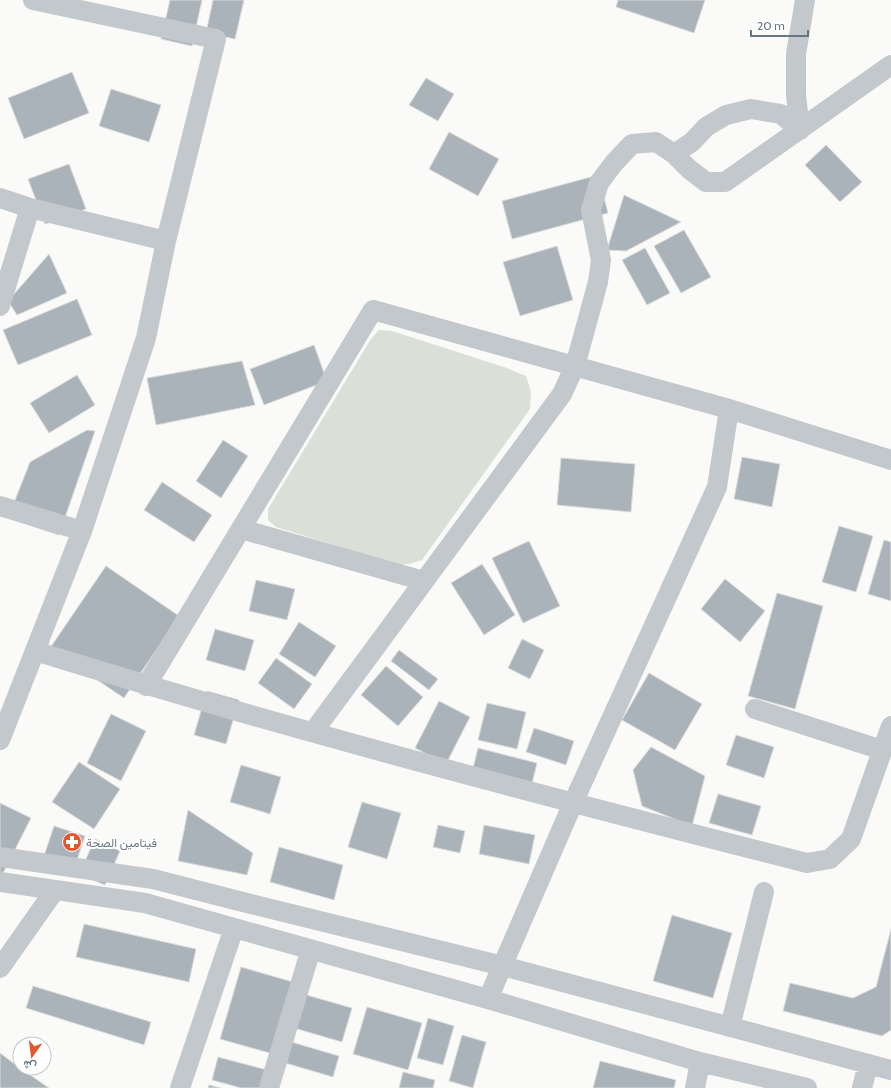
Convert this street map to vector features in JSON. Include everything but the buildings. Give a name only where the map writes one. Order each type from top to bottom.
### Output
[{"type":"street","points":[[0,740],[82,531],[146,338],[166,240],[216,39],[33,0]]},
{"type":"street","points":[[800,130],[796,95],[796,54],[805,0]]},
{"type":"street","points":[[313,732],[562,394],[575,366],[598,282],[601,260],[591,210],[599,183],[614,163],[632,144],[656,142],[674,154],[689,169],[706,182],[725,182],[891,65]]},
{"type":"street","points":[[674,154],[692,142],[706,127],[726,115],[751,109],[781,114],[800,130]]},
{"type":"street","points":[[0,198],[30,208],[166,240]]},
{"type":"street","points":[[0,306],[30,208]]},
{"type":"street","points":[[146,686],[373,310],[729,409],[891,460]]},
{"type":"street","points":[[488,999],[573,803],[717,487],[729,409]]},
{"type":"street","points":[[0,506],[82,531]]},
{"type":"street","points":[[240,529],[424,581]]},
{"type":"street","points":[[35,651],[146,686],[313,732],[573,803],[807,863],[830,859],[851,839],[891,726]]},
{"type":"street","points":[[756,709],[882,750]]},
{"type":"street","points":[[0,857],[153,878],[239,901],[503,966],[891,1070]]},
{"type":"street","points":[[0,882],[145,903],[488,999],[700,1062],[807,1088]]},
{"type":"street","points":[[0,968],[55,890]]},
{"type":"street","points":[[730,1027],[764,892]]},
{"type":"street","points":[[180,1088],[234,928]]},
{"type":"street","points":[[269,1088],[311,949]]},
{"type":"street","points":[[695,1088],[700,1062]]},
{"type":"street","points":[[862,1088],[868,1064]]},
{"type":"shaded area","points":[[379,330],[392,331],[507,368],[526,376],[531,392],[530,409],[422,560],[409,564],[397,565],[276,527],[268,520],[268,509],[371,339]]},
{"type":"place","name":"فيتامين الصحة","points":[[72,842]]}]
